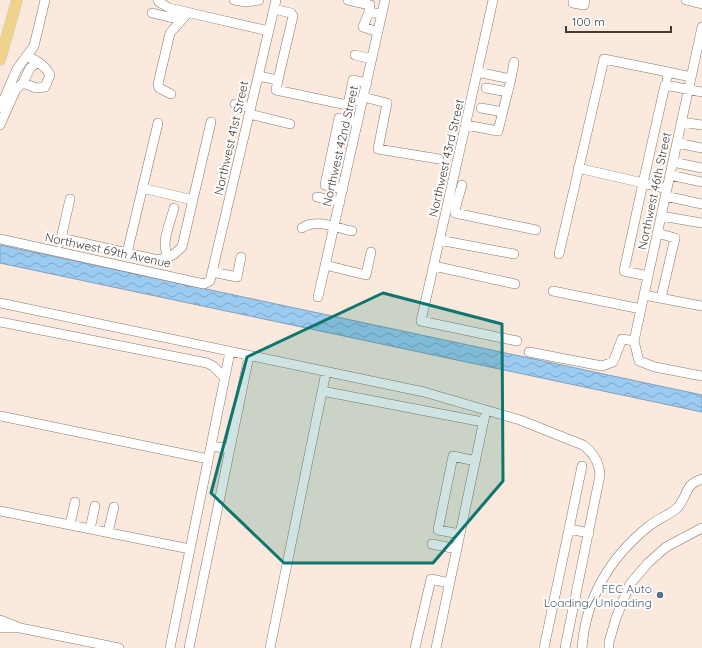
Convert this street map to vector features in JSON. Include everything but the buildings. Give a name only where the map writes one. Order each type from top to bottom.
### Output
[{"type":"main road","points":[[0,60],[17,0]]},
{"type":"street","points":[[0,108],[17,69],[34,46],[45,0]]},
{"type":"street","points":[[158,0],[184,16]]},
{"type":"street","points":[[234,0],[246,2],[259,0]]},
{"type":"street","points":[[348,0],[370,5],[363,27],[378,32]]},
{"type":"street","name":"Northwest 42nd Street","points":[[318,298],[385,0]]},
{"type":"street","name":"Northwest 43rd Street","points":[[493,0],[466,125],[453,202],[439,240],[421,321],[517,341]]},
{"type":"street","points":[[573,0],[573,3],[584,6],[585,0]]},
{"type":"street","points":[[686,0],[702,4]]},
{"type":"street","points":[[275,4],[291,13],[293,16],[276,90],[347,105],[353,80],[366,82]]},
{"type":"street","name":"Northwest 41st Street","points":[[211,277],[275,4]]},
{"type":"street","points":[[369,12],[382,14]]},
{"type":"street","points":[[152,13],[184,16],[269,31]]},
{"type":"street","points":[[170,94],[159,88],[158,84],[170,33],[184,16]]},
{"type":"street","name":"Northwest 46th Street","points":[[701,32],[699,53],[688,90],[634,341],[639,361],[655,367],[702,376]]},
{"type":"street","points":[[355,55],[372,59]]},
{"type":"street","points":[[23,83],[36,88],[46,86],[50,75],[46,67],[26,56]]},
{"type":"street","points":[[559,254],[604,59],[691,77]]},
{"type":"street","points":[[0,125],[16,89],[23,83],[30,68],[38,62]]},
{"type":"street","points":[[466,125],[498,131],[514,62]]},
{"type":"street","points":[[477,72],[511,79]]},
{"type":"street","points":[[648,276],[624,271],[668,72]]},
{"type":"street","points":[[258,76],[278,80]]},
{"type":"street","points":[[665,85],[702,92]]},
{"type":"street","points":[[486,88],[508,92]]},
{"type":"street","points":[[349,100],[387,103],[378,149],[439,159]]},
{"type":"street","points":[[235,104],[250,111],[290,124]]},
{"type":"street","points":[[481,108],[503,112]]},
{"type":"street","points":[[343,189],[325,185],[339,118],[358,122]]},
{"type":"street","points":[[61,238],[158,260],[169,257],[182,247],[210,122]]},
{"type":"street","points":[[682,122],[702,125]]},
{"type":"street","points":[[127,253],[158,123]]},
{"type":"street","points":[[677,143],[702,148]]},
{"type":"street","points":[[673,162],[702,168]]},
{"type":"street","points":[[578,168],[643,183],[702,204]]},
{"type":"street","points":[[670,175],[702,182]]},
{"type":"street","points":[[462,185],[453,202],[455,213],[536,230]]},
{"type":"street","points":[[142,188],[193,200]]},
{"type":"street","points":[[317,197],[340,202]]},
{"type":"street","points":[[58,252],[70,199]]},
{"type":"street","points":[[169,257],[166,254],[166,236],[174,208]]},
{"type":"street","points":[[661,216],[702,223]]},
{"type":"street","points":[[302,228],[307,224],[316,224],[352,231]]},
{"type":"street","points":[[658,233],[675,238],[661,298]]},
{"type":"street","name":"Northwest 69th Avenue","points":[[0,239],[204,284],[211,277],[237,277],[241,258]]},
{"type":"street","points":[[439,240],[514,254]]},
{"type":"street","points":[[325,265],[366,274],[371,252]]},
{"type":"street","points":[[434,266],[515,284]]},
{"type":"street","points":[[553,291],[641,309]]},
{"type":"street","points":[[644,295],[702,306]]},
{"type":"street","points":[[0,303],[424,392],[520,420],[579,443],[591,452],[597,460],[600,475],[565,648]]},
{"type":"street","points":[[0,322],[207,363],[213,366],[225,378]]},
{"type":"street","points":[[529,352],[602,366],[613,362],[622,339],[634,341]]},
{"type":"street","points":[[170,648],[230,352]]},
{"type":"street","points":[[189,648],[250,356]]},
{"type":"street","points":[[270,648],[326,372]]},
{"type":"street","points":[[322,391],[483,422]]},
{"type":"street","points":[[436,648],[486,410]]},
{"type":"street","points":[[0,416],[208,459]]},
{"type":"street","points":[[211,446],[230,450]]},
{"type":"street","points":[[460,534],[438,530],[451,464],[453,456],[475,460]]},
{"type":"street","points":[[544,648],[582,466]]},
{"type":"street","points":[[582,648],[583,635],[589,608],[604,574],[615,558],[632,540],[680,505],[688,487],[696,481],[702,479]]},
{"type":"street","points":[[70,525],[75,502]]},
{"type":"street","points":[[90,529],[95,506]]},
{"type":"street","points":[[108,532],[114,507]]},
{"type":"street","points":[[0,511],[190,549]]},
{"type":"street","points":[[609,648],[609,642],[616,618],[630,584],[648,563],[666,547],[702,528]]},
{"type":"street","points":[[569,529],[588,533]]},
{"type":"street","points":[[432,544],[457,549]]},
{"type":"street","points":[[415,648],[431,579],[449,583]]},
{"type":"street","points":[[0,620],[20,628],[120,648]]},
{"type":"street","points":[[0,628],[20,628]]},
{"type":"highlighted area","points":[[383,293],[502,324],[503,481],[433,563],[284,563],[211,493],[247,357]]},
{"type":"water","points":[[0,245],[702,395],[702,412],[0,263]]},
{"type":"place","name":"FEC Auto Loading/Unloading","points":[[660,595]]}]
